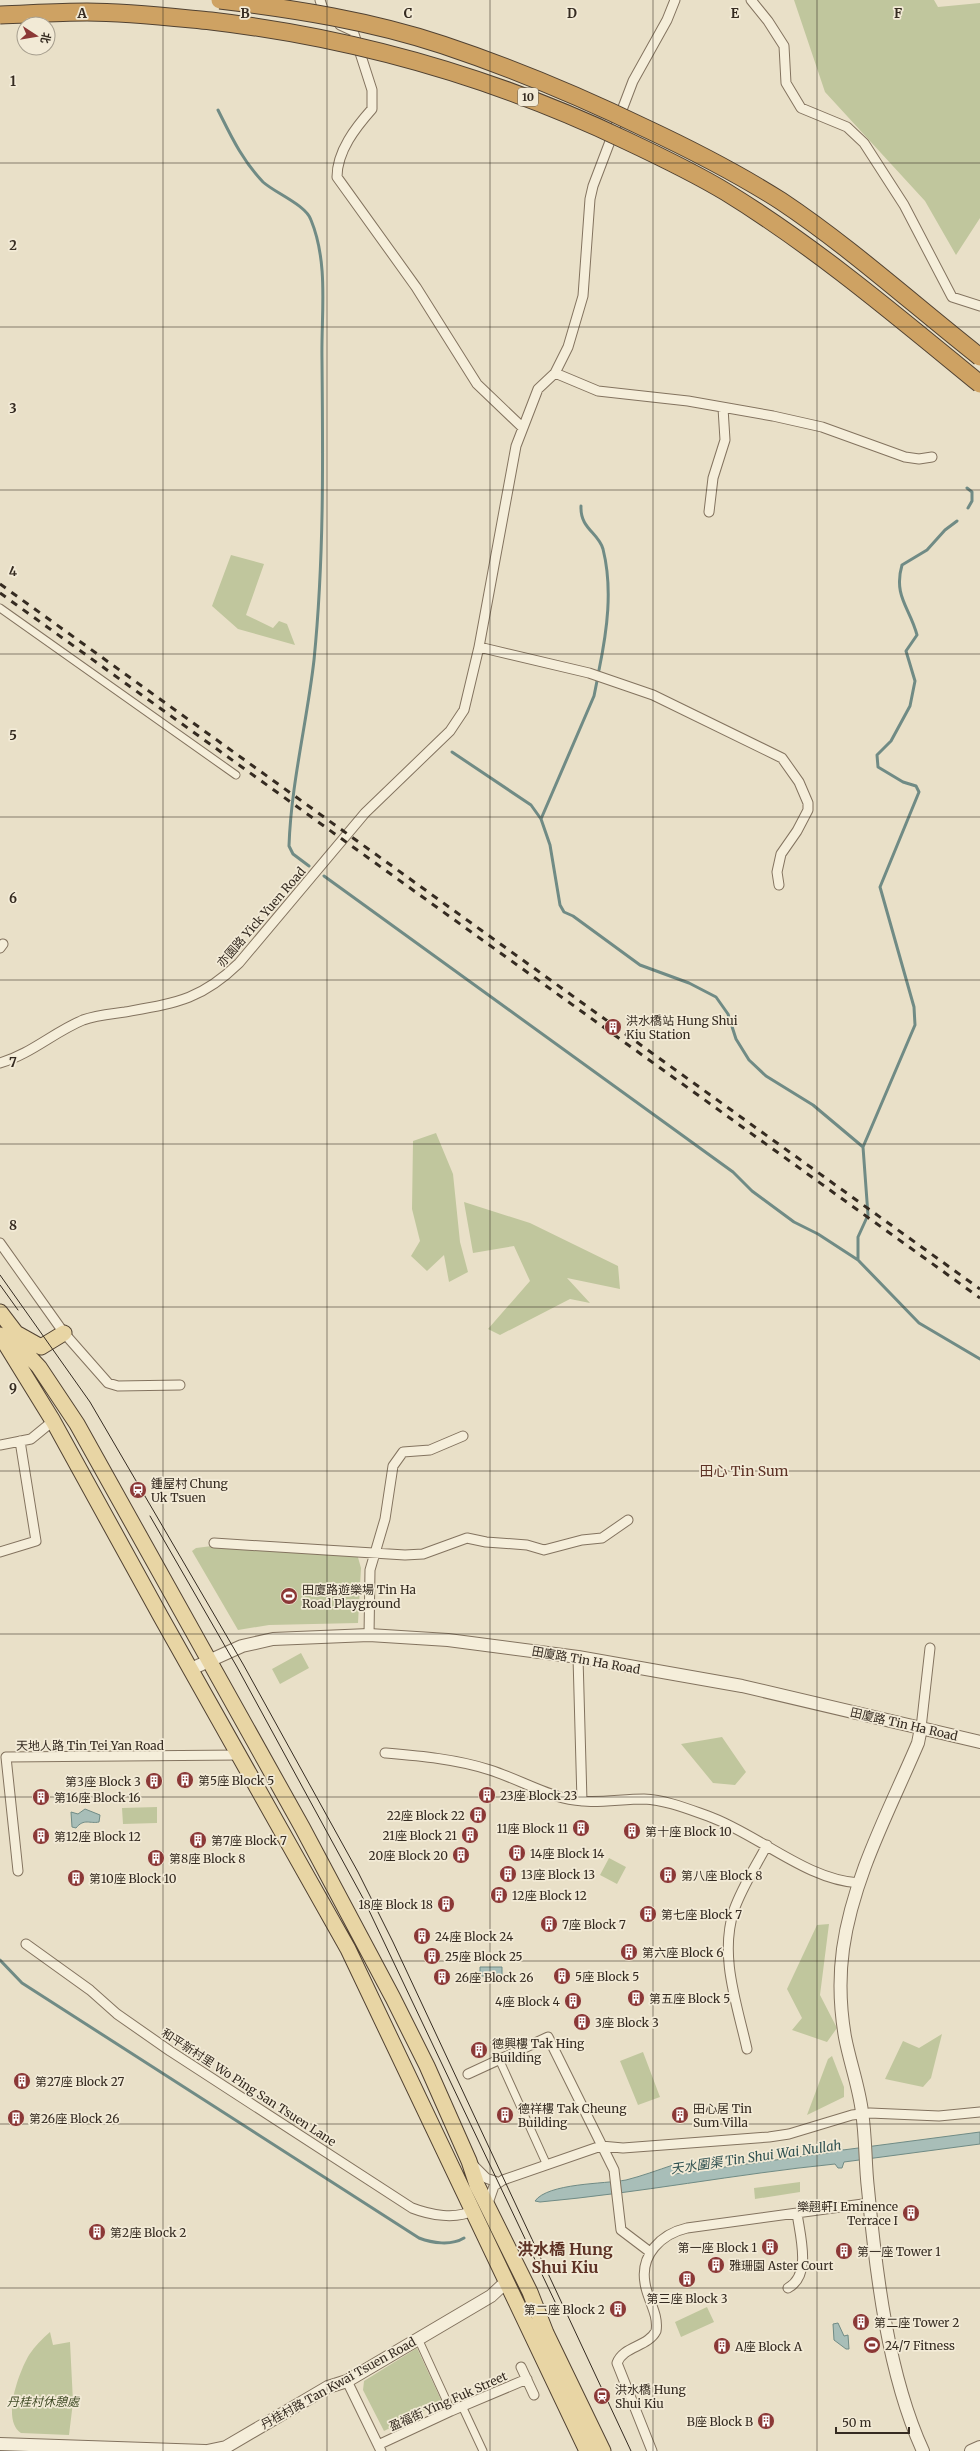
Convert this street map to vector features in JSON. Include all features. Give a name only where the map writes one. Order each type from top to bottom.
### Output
[{"type":"highway","name":"10","points":[[220,0],[271,6],[358,23],[441,44],[582,96],[734,172],[780,201],[823,230],[980,357]]},
{"type":"highway","name":"10","points":[[0,15],[88,12],[174,17],[268,28],[354,44],[438,66],[510,90],[574,115],[675,164],[724,191],[776,225],[844,274],[980,384]]},
{"type":"main road","points":[[0,1312],[16,1333],[26,1352],[39,1367],[104,1471],[356,1926],[424,2060],[470,2161],[481,2208],[506,2282],[587,2451]]},
{"type":"main road","points":[[16,1333],[41,1347]]},
{"type":"main road","points":[[41,1347],[64,1333]]},
{"type":"main road","points":[[0,1335],[54,1421],[348,1949],[481,2208],[504,2240],[530,2292],[546,2333],[603,2451]]},
{"type":"main road","points":[[39,1367],[41,1347]]},
{"type":"main road","points":[[54,1421],[66,1409]]},
{"type":"main road","points":[[504,2240],[505,2259],[510,2272],[506,2282]]},
{"type":"main road","points":[[506,2282],[520,2282],[530,2292]]},
{"type":"street","points":[[320,0],[324,12],[338,25],[353,30],[372,90],[372,109],[353,130],[337,168],[337,177],[416,287],[477,384],[522,427]]},
{"type":"street","points":[[675,0],[667,20],[633,81],[593,186],[590,199],[583,296],[568,347],[555,373],[598,391],[681,400],[822,427],[905,457],[919,459],[932,457]]},
{"type":"street","points":[[751,0],[768,21],[784,46],[786,83],[801,108],[847,127],[864,143],[904,205],[952,298],[980,306]]},
{"type":"street","name":"亦園路 Yick Yuen Road","points":[[0,1063],[28,1052],[83,1020],[168,1005],[200,994],[224,978],[239,963],[365,813],[450,731],[464,710],[479,647],[515,451],[522,427],[538,389],[555,373]]},
{"type":"street","points":[[708,512],[713,478],[725,440],[723,408]]},
{"type":"street","points":[[0,608],[236,775]]},
{"type":"street","points":[[479,647],[589,674],[653,695],[782,758],[799,782],[808,803],[808,810],[797,831],[781,854],[777,872],[779,885]]},
{"type":"street","points":[[0,1243],[64,1333],[108,1383],[118,1386],[180,1385]]},
{"type":"street","points":[[0,1445],[31,1439],[54,1421]]},
{"type":"street","points":[[369,1635],[370,1570],[377,1553],[385,1519],[392,1466],[403,1452],[430,1450],[463,1436]]},
{"type":"street","points":[[0,1552],[36,1541],[20,1441]]},
{"type":"street","points":[[214,1543],[377,1553],[423,1554],[467,1538],[486,1542],[527,1545],[544,1550],[582,1540],[602,1538],[628,1520]]},
{"type":"street","name":"田廈路 Tin Ha Road","points":[[191,1669],[242,1646],[273,1639],[369,1635],[481,1643],[578,1657],[742,1686],[980,1742]]},
{"type":"street","points":[[923,2451],[901,2390],[884,2307],[868,2189],[865,2134],[858,2081],[846,2038],[840,1982],[843,1948],[859,1883],[918,1743],[930,1648]]},
{"type":"street","points":[[578,1657],[582,1801]]},
{"type":"street","points":[[386,1753],[460,1762],[489,1769],[563,1798],[582,1801],[645,1799],[676,1805],[711,1817],[767,1845],[814,1871],[846,1882],[859,1883]]},
{"type":"street","name":"天地人路 Tin Tei Yan Road","points":[[18,1871],[3,1757],[240,1756]]},
{"type":"street","points":[[747,2049],[728,1965],[729,1937],[739,1897],[767,1845]]},
{"type":"street","name":"和平新村里 Wo Ping San Tsuen Lane","points":[[26,1944],[170,2051],[412,2208],[422,2212],[443,2215],[462,2214],[481,2208]]},
{"type":"street","points":[[465,2075],[548,2037],[614,2170],[619,2211],[624,2234],[650,2252]]},
{"type":"street","points":[[499,2059],[546,2163]]},
{"type":"street","points":[[481,2208],[498,2182],[546,2163],[601,2146],[623,2148],[770,2137],[789,2134],[847,2116],[862,2114],[940,2116],[980,2112]]},
{"type":"street","points":[[470,2161],[486,2178],[498,2182]]},
{"type":"street","points":[[652,2451],[617,2363],[621,2355],[648,2340],[656,2331],[656,2317],[645,2284],[644,2273],[650,2252],[661,2239],[676,2231],[870,2203]]},
{"type":"street","points":[[788,2288],[796,2283],[802,2269],[797,2213]]},
{"type":"street","name":"丹桂村路 Tan Kwai Tsuen Road","points":[[0,2444],[211,2451],[234,2442],[328,2387],[347,2381],[491,2296],[506,2282]]},
{"type":"street","points":[[421,2345],[448,2404]]},
{"type":"street","name":"盈福街 Ying Fuk Street","points":[[521,2366],[534,2395]]},
{"type":"street","name":"盈福街 Ying Fuk Street","points":[[380,2448],[462,2406],[527,2379]]},
{"type":"street","points":[[347,2381],[380,2448]]},
{"type":"street","points":[[462,2406],[483,2451]]},
{"type":"street","points":[[971,2451],[980,2447]]},
{"type":"green space","points":[[794,0],[934,0],[938,7],[980,3],[980,218],[956,255],[925,201],[825,92]]},
{"type":"green space","points":[[231,555],[264,564],[246,615],[273,628],[279,621],[287,624],[295,645],[238,629],[212,606]]},
{"type":"green space","points":[[436,1133],[453,1174],[460,1242],[468,1272],[449,1282],[444,1255],[427,1271],[411,1256],[420,1241],[412,1209],[413,1141]]},
{"type":"green space","points":[[464,1202],[530,1223],[618,1266],[620,1289],[567,1278],[590,1303],[570,1299],[500,1335],[488,1329],[530,1281],[514,1246],[473,1253]]},
{"type":"green space","name":"田廈路遊樂場 Tin Ha Road Playground","points":[[212,1546],[357,1554],[361,1568],[358,1623],[269,1625],[238,1630],[192,1551],[196,1548]]},
{"type":"green space","points":[[301,1653],[309,1668],[280,1684],[272,1669]]},
{"type":"green space","points":[[722,1737],[746,1772],[735,1785],[713,1783],[681,1744]]},
{"type":"green space","points":[[157,1807],[157,1823],[123,1824],[122,1808]]},
{"type":"green space","points":[[609,1858],[626,1867],[617,1884],[600,1875]]},
{"type":"green space","points":[[829,1924],[820,1995],[837,2028],[827,2042],[792,2030],[802,2018],[787,1989],[817,1925]]},
{"type":"green space","points":[[942,2034],[931,2078],[923,2087],[885,2079],[903,2041],[919,2048]]},
{"type":"green space","points":[[643,2052],[660,2097],[638,2105],[620,2061]]},
{"type":"green space","points":[[832,2056],[844,2087],[844,2097],[807,2115],[828,2059]]},
{"type":"green space","points":[[800,2182],[800,2192],[755,2199],[754,2188]]},
{"type":"green space","points":[[707,2307],[714,2322],[681,2337],[675,2322]]},
{"type":"green space","name":"丹桂村休憩處","points":[[50,2332],[53,2345],[70,2342],[73,2402],[69,2435],[21,2433],[15,2427],[12,2418],[12,2407],[17,2384],[29,2355]]},
{"type":"green space","points":[[417,2348],[442,2402],[384,2431],[363,2390],[364,2381]]},
{"type":"water","points":[[85,1809],[100,1815],[99,1822],[84,1822],[76,1828],[72,1827],[71,1812],[78,1814]]},
{"type":"water","points":[[480,1967],[502,1967],[502,1976],[480,1976]]},
{"type":"water","points":[[980,2132],[980,2144],[844,2162],[842,2168],[838,2168],[835,2164],[614,2194],[540,2202],[535,2201],[542,2195],[552,2191],[577,2185],[626,2180],[673,2165],[675,2174],[833,2152],[834,2143],[839,2143],[843,2150]]},
{"type":"water","points":[[838,2323],[844,2336],[848,2335],[849,2349],[846,2349],[834,2340],[833,2324]]},
{"type":"waterway","points":[[218,110],[238,148],[256,174],[268,186],[297,204],[308,215],[317,237],[320,254],[323,289],[323,472],[320,585],[314,660],[296,776],[290,823],[289,846],[293,854],[309,866]]},
{"type":"waterway","points":[[967,488],[972,492],[972,501],[968,508]]},
{"type":"waterway","points":[[581,506],[583,520],[601,543],[608,579],[608,610],[599,670]]},
{"type":"waterway","points":[[858,1260],[858,1237],[868,1215],[863,1147],[915,1025],[914,1007],[880,887],[919,792],[916,786],[903,782],[878,767],[877,755],[891,741],[910,706],[915,681],[906,651],[917,635],[901,594],[900,576],[902,565],[927,550],[945,530],[957,521]]},
{"type":"waterway","points":[[541,819],[594,696],[597,681]]},
{"type":"waterway","points":[[452,752],[531,805],[541,819],[550,845],[560,905],[564,912],[573,916],[640,965],[689,983],[716,997],[728,1014],[736,1039],[749,1060],[766,1076],[813,1105],[863,1147]]},
{"type":"waterway","points":[[324,876],[733,1172],[752,1191],[794,1222],[818,1234],[858,1260],[919,1323],[980,1359]]},
{"type":"waterway","points":[[0,1960],[22,1983],[419,2238],[442,2243],[459,2241],[464,2238]]},
{"type":"tram line","points":[[0,1275],[90,1402],[243,1664],[358,1872],[393,1942],[631,2451]]},
{"type":"tram line","points":[[0,1285],[18,1310]]},
{"type":"tram line","points":[[150,1516],[237,1667],[364,1900],[557,2306]]},
{"type":"railway","points":[[0,584],[980,1289]]},
{"type":"railway","points":[[0,593],[980,1298]]},
{"type":"place","name":"洪水橋站 Hung Shui Kiu Station","points":[[613,1027]]},
{"type":"place","name":"鍾屋村 Chung Uk Tsuen","points":[[138,1490]]},
{"type":"place","name":"田廈路遊樂場 Tin Ha Road Playground","points":[[289,1596]]},
{"type":"place","name":"第5座 Block 5","points":[[185,1780]]},
{"type":"place","name":"第3座 Block 3","points":[[154,1781]]},
{"type":"place","name":"23座 Block 23","points":[[487,1795]]},
{"type":"place","name":"第16座 Block 16","points":[[41,1797]]},
{"type":"place","name":"22座 Block 22","points":[[478,1815]]},
{"type":"place","name":"11座 Block 11","points":[[581,1828]]},
{"type":"place","name":"第十座 Block 10","points":[[632,1831]]},
{"type":"place","name":"21座 Block 21","points":[[470,1835]]},
{"type":"place","name":"第12座 Block 12","points":[[41,1836]]},
{"type":"place","name":"第7座 Block 7","points":[[198,1840]]},
{"type":"place","name":"14座 Block 14","points":[[517,1853]]},
{"type":"place","name":"20座 Block 20","points":[[461,1855]]},
{"type":"place","name":"第8座 Block 8","points":[[156,1858]]},
{"type":"place","name":"13座 Block 13","points":[[508,1874]]},
{"type":"place","name":"第八座 Block 8","points":[[668,1875]]},
{"type":"place","name":"第10座 Block 10","points":[[76,1878]]},
{"type":"place","name":"12座 Block 12","points":[[499,1895]]},
{"type":"place","name":"18座 Block 18","points":[[446,1904]]},
{"type":"place","name":"第七座 Block 7","points":[[648,1914]]},
{"type":"place","name":"7座 Block 7","points":[[549,1924]]},
{"type":"place","name":"24座 Block 24","points":[[422,1936]]},
{"type":"place","name":"第六座 Block 6","points":[[629,1952]]},
{"type":"place","name":"25座 Block 25","points":[[432,1956]]},
{"type":"place","name":"5座 Block 5","points":[[562,1976]]},
{"type":"place","name":"26座 Block 26","points":[[442,1977]]},
{"type":"place","name":"第五座 Block 5","points":[[636,1998]]},
{"type":"place","name":"4座 Block 4","points":[[573,2001]]},
{"type":"place","name":"3座 Block 3","points":[[582,2022]]},
{"type":"place","name":"德興樓 Tak Hing Building","points":[[479,2050]]},
{"type":"place","name":"第27座 Block 27","points":[[22,2081]]},
{"type":"place","name":"德祥樓 Tak Cheung Building","points":[[505,2115]]},
{"type":"place","name":"田心居 Tin Sum Villa","points":[[680,2115]]},
{"type":"place","name":"第26座 Block 26","points":[[16,2118]]},
{"type":"place","name":"樂翹軒I Eminence Terrace I","points":[[911,2213]]},
{"type":"place","name":"第2座 Block 2","points":[[97,2232]]},
{"type":"place","name":"第一座 Block 1","points":[[770,2247]]},
{"type":"place","name":"第一座 Tower 1","points":[[844,2251]]},
{"type":"place","name":"雅珊園 Aster Court","points":[[716,2265]]},
{"type":"place","name":"第三座 Block 3","points":[[687,2279]]},
{"type":"place","name":"第二座 Block 2","points":[[618,2309]]},
{"type":"place","name":"第二座 Tower 2","points":[[861,2322]]},
{"type":"place","name":"24/7 Fitness","points":[[872,2345]]},
{"type":"place","name":"A座 Block A","points":[[722,2346]]},
{"type":"place","name":"洪水橋 Hung Shui Kiu","points":[[602,2396]]},
{"type":"place","name":"B座 Block B","points":[[766,2421]]},
{"type":"district","name":"田心 Tin Sum","points":[[744,1471]]},
{"type":"district","name":"洪水橋 Hung Shui Kiu","points":[[565,2258]]},
{"type":"water label","name":"天水圍渠 Tin Shui Wai Nullah","points":[[756,2157]]}]
